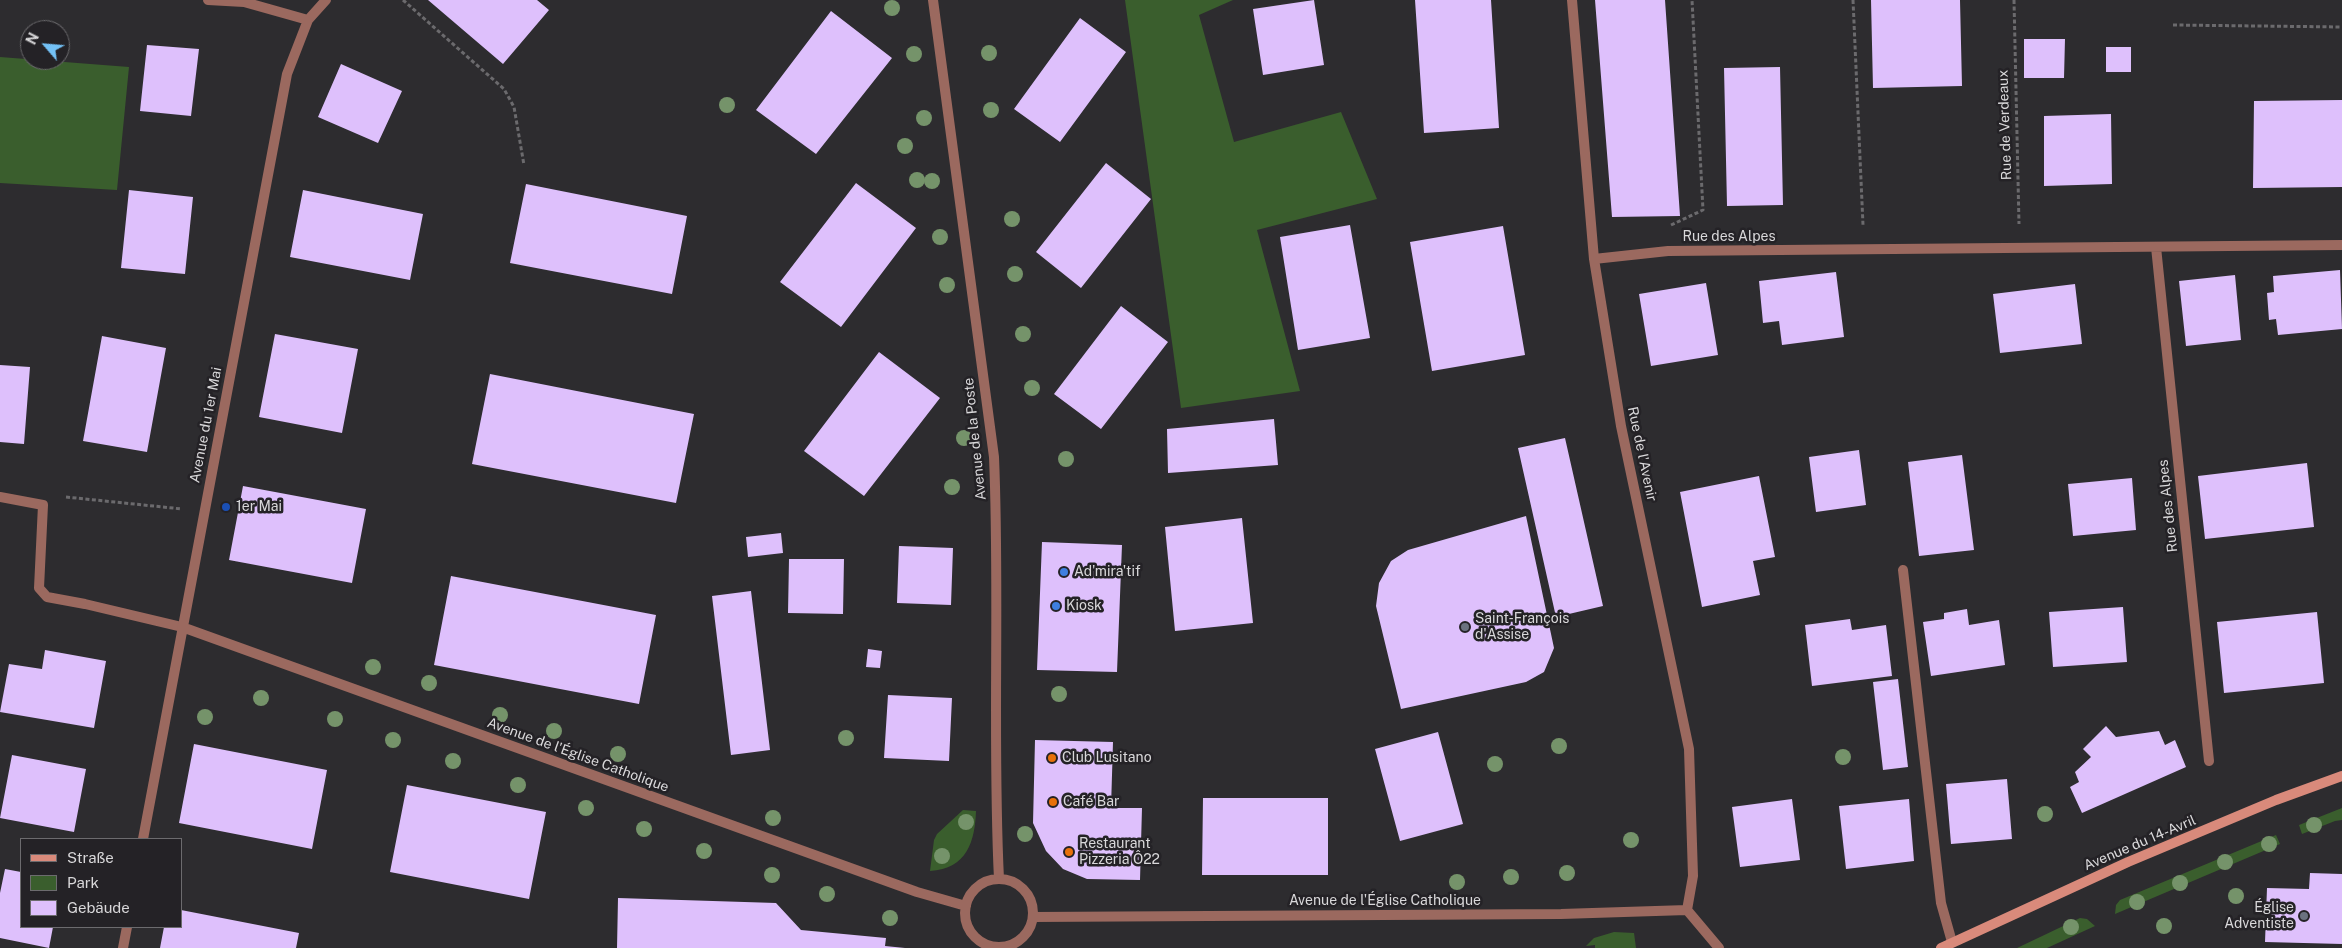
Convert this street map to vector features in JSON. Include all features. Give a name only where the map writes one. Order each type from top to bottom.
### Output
[{"type":"main road","name":"Avenue du 14-Avril","points":[[1941,948],[2128,862],[2276,800],[2342,776]]},
{"type":"street","points":[[208,0],[244,1],[308,20],[326,0]]},
{"type":"street","name":"Avenue de la Poste","points":[[933,0],[994,458],[996,521],[995,800],[999,879]]},
{"type":"street","name":"Rue de l'Avenir","points":[[1572,0],[1594,259],[1621,426],[1689,749],[1693,876],[1687,910]]},
{"type":"street","name":"Avenue du 1er Mai","points":[[143,838],[287,74],[308,20]]},
{"type":"street","name":"Rue des Alpes","points":[[1594,259],[1668,251],[2342,245]]},
{"type":"street","name":"Rue des Alpes","points":[[2156,247],[2208,761]]},
{"type":"street","name":"Avenue de l'Église Catholique","points":[[0,498],[43,505],[39,588],[47,597],[182,627],[899,885],[966,906]]},
{"type":"street","points":[[1903,570],[1941,903],[1952,942]]},
{"type":"street","points":[[999,879],[1009,880],[1025,890],[1033,907],[1033,917],[1031,926],[1018,941],[1009,946],[992,947],[980,941],[973,934],[965,916],[966,906],[970,895],[977,886],[988,880],[999,879]]},
{"type":"street","points":[[1687,910],[1719,948]]},
{"type":"street","name":"Avenue de l'Église Catholique","points":[[1033,917],[1561,914],[1687,910]]},
{"type":"street","points":[[123,948],[127,928]]},
{"type":"path","points":[[403,0],[504,89],[514,107],[524,165]]},
{"type":"path","points":[[1668,251],[1664,229],[1703,210],[1692,0]]},
{"type":"path","points":[[1853,0],[1864,250]]},
{"type":"path","name":"Rue de Verdeaux","points":[[2014,0],[2020,249]]},
{"type":"path","points":[[2173,25],[2342,27]]},
{"type":"path","points":[[65,497],[183,509]]},
{"type":"green space","points":[[1125,0],[1233,0],[1199,15],[1234,142],[1341,112],[1377,199],[1257,230],[1300,391],[1181,408]]},
{"type":"green space","points":[[0,57],[20,59],[20,70],[70,70],[70,62],[129,67],[117,190],[0,183]]},
{"type":"green space","points":[[2342,808],[2342,820],[2302,834],[2299,825]]},
{"type":"green space","points":[[963,810],[976,811],[971,843],[961,859],[953,865],[930,871],[934,840],[937,834]]},
{"type":"green space","points":[[2276,835],[2280,844],[2115,914],[2116,905],[2120,900]]},
{"type":"green space","points":[[2080,918],[2087,919],[2095,926],[2047,948],[2017,948]]},
{"type":"green space","points":[[1614,932],[1634,933],[1636,948],[1595,948],[1595,945],[1586,946],[1594,938]]},
{"type":"building","points":[[428,0],[537,0],[549,10],[503,64]]},
{"type":"building","points":[[1314,0],[1324,65],[1263,75],[1253,9]]},
{"type":"building","points":[[1415,0],[1491,0],[1499,128],[1424,133]]},
{"type":"building","points":[[1595,0],[1665,0],[1680,216],[1612,217]]},
{"type":"building","points":[[1871,0],[1960,0],[1962,86],[1873,88]]},
{"type":"building","points":[[831,11],[892,58],[816,154],[756,110]]},
{"type":"building","points":[[1080,18],[1126,52],[1060,142],[1014,109]]},
{"type":"building","points":[[2024,39],[2065,39],[2064,78],[2024,78]]},
{"type":"building","points":[[147,45],[199,49],[191,116],[140,111]]},
{"type":"building","points":[[2106,47],[2131,47],[2131,72],[2106,72]]},
{"type":"building","points":[[341,64],[402,91],[378,143],[318,117]]},
{"type":"building","points":[[1780,67],[1783,205],[1727,206],[1724,68]]},
{"type":"building","points":[[2342,100],[2342,187],[2253,188],[2254,101]]},
{"type":"building","points":[[2111,114],[2112,184],[2044,186],[2044,116]]},
{"type":"building","points":[[1106,163],[1151,199],[1081,288],[1036,252]]},
{"type":"building","points":[[856,183],[916,228],[841,327],[780,282]]},
{"type":"building","points":[[526,184],[687,216],[672,294],[510,263]]},
{"type":"building","points":[[129,190],[193,197],[185,274],[121,268]]},
{"type":"building","points":[[303,190],[423,214],[410,280],[290,257]]},
{"type":"building","points":[[1350,225],[1370,338],[1298,350],[1280,237]]},
{"type":"building","points":[[1503,226],[1525,355],[1432,371],[1410,242]]},
{"type":"building","points":[[2340,270],[2342,329],[2278,335],[2276,319],[2269,320],[2267,293],[2274,292],[2273,276]]},
{"type":"building","points":[[1836,272],[1844,337],[1782,345],[1779,321],[1763,323],[1759,281]]},
{"type":"building","points":[[2235,275],[2241,340],[2186,346],[2179,281]]},
{"type":"building","points":[[1706,283],[1718,355],[1651,366],[1639,294]]},
{"type":"building","points":[[2075,284],[2082,344],[2000,353],[1993,294]]},
{"type":"building","points":[[1121,306],[1168,342],[1101,429],[1054,394]]},
{"type":"building","points":[[275,334],[358,349],[342,433],[259,417]]},
{"type":"building","points":[[102,336],[166,348],[147,452],[83,441]]},
{"type":"building","points":[[879,352],[940,398],[864,496],[804,451]]},
{"type":"building","points":[[0,365],[30,367],[24,444],[0,442]]},
{"type":"building","points":[[490,374],[694,414],[676,503],[472,464]]},
{"type":"building","points":[[1274,419],[1278,465],[1168,473],[1167,429]]},
{"type":"building","points":[[1565,438],[1603,606],[1556,617],[1518,448]]},
{"type":"building","points":[[1859,450],[1866,505],[1816,512],[1809,457]]},
{"type":"building","points":[[1962,455],[1974,550],[1919,556],[1908,462]]},
{"type":"building","points":[[2307,463],[2314,527],[2205,539],[2198,476]]},
{"type":"building","points":[[1759,476],[1775,557],[1753,561],[1760,595],[1702,607],[1680,492]]},
{"type":"building","points":[[2132,478],[2136,530],[2073,536],[2068,484]]},
{"type":"building","points":[[243,486],[366,509],[352,583],[229,560]]},
{"type":"building","name":"Saint-François d'Assise","points":[[1526,516],[1554,648],[1544,672],[1526,682],[1401,709],[1376,606],[1379,583],[1391,561],[1408,550]]},
{"type":"building","points":[[1242,518],[1253,623],[1175,631],[1165,527]]},
{"type":"building","points":[[781,533],[783,553],[748,557],[746,537]]},
{"type":"building","points":[[1042,542],[1122,545],[1117,672],[1037,670]]},
{"type":"building","points":[[899,546],[953,548],[951,605],[897,603]]},
{"type":"building","points":[[789,559],[844,559],[843,614],[788,613]]},
{"type":"building","points":[[451,576],[656,615],[639,704],[434,665]]},
{"type":"building","points":[[751,591],[770,750],[731,755],[712,596]]},
{"type":"building","points":[[2123,607],[2127,662],[2053,667],[2049,612]]},
{"type":"building","points":[[1967,609],[1969,625],[1999,620],[2005,665],[1931,676],[1923,622],[1944,619],[1944,613]]},
{"type":"building","points":[[2317,612],[2324,683],[2224,693],[2217,622]]},
{"type":"building","points":[[1850,619],[1852,630],[1886,625],[1892,676],[1812,686],[1805,625]]},
{"type":"building","points":[[868,649],[882,651],[880,668],[866,667]]},
{"type":"building","points":[[45,650],[106,661],[94,728],[0,712],[9,664],[42,669]]},
{"type":"building","points":[[1898,679],[1908,767],[1883,770],[1873,682]]},
{"type":"building","points":[[888,695],[952,698],[949,761],[884,758]]},
{"type":"building","points":[[2106,726],[2116,737],[2159,731],[2165,745],[2175,740],[2186,767],[2082,813],[2070,787],[2079,782],[2075,772],[2091,757],[2083,749]]},
{"type":"building","points":[[1438,732],[1463,824],[1400,841],[1375,749]]},
{"type":"building","points":[[1035,740],[1113,742],[1111,808],[1142,808],[1140,880],[1087,879],[1063,869],[1046,851],[1033,823]]},
{"type":"building","points":[[194,744],[327,770],[312,849],[179,823]]},
{"type":"building","points":[[12,755],[86,769],[74,832],[0,818]]},
{"type":"building","points":[[2007,779],[2012,839],[1951,844],[1946,784]]},
{"type":"building","points":[[407,785],[546,812],[529,899],[390,872]]},
{"type":"building","points":[[1203,798],[1328,798],[1328,875],[1202,875]]},
{"type":"building","points":[[1792,799],[1800,860],[1740,867],[1732,807]]},
{"type":"building","points":[[1909,799],[1914,861],[1846,869],[1839,806]]},
{"type":"building","points":[[5,869],[20,872],[20,928],[53,928],[49,948],[0,938],[0,893]]},
{"type":"building","name":"Église Adventiste","points":[[2310,873],[2342,874],[2342,944],[2265,942],[2267,888],[2309,889]]},
{"type":"building","points":[[618,898],[776,903],[801,930],[886,938],[885,946],[905,948],[617,948]]},
{"type":"building","points":[[182,910],[299,933],[296,948],[160,948],[164,928],[182,928]]},
{"type":"place","name":"1er Mai","points":[[226,507]]},
{"type":"place","name":"Ad'mira'tif","points":[[1064,572]]},
{"type":"place","name":"Kiosk","points":[[1056,606]]},
{"type":"place","name":"Saint-François d'Assise","points":[[1465,627]]},
{"type":"place","name":"Club Lusitano","points":[[1052,758]]},
{"type":"place","name":"Café Bar","points":[[1053,802]]},
{"type":"place","name":"Restaurant Pizzeria Ô22","points":[[1069,852]]},
{"type":"place","name":"Église Adventiste","points":[[2304,916]]}]
